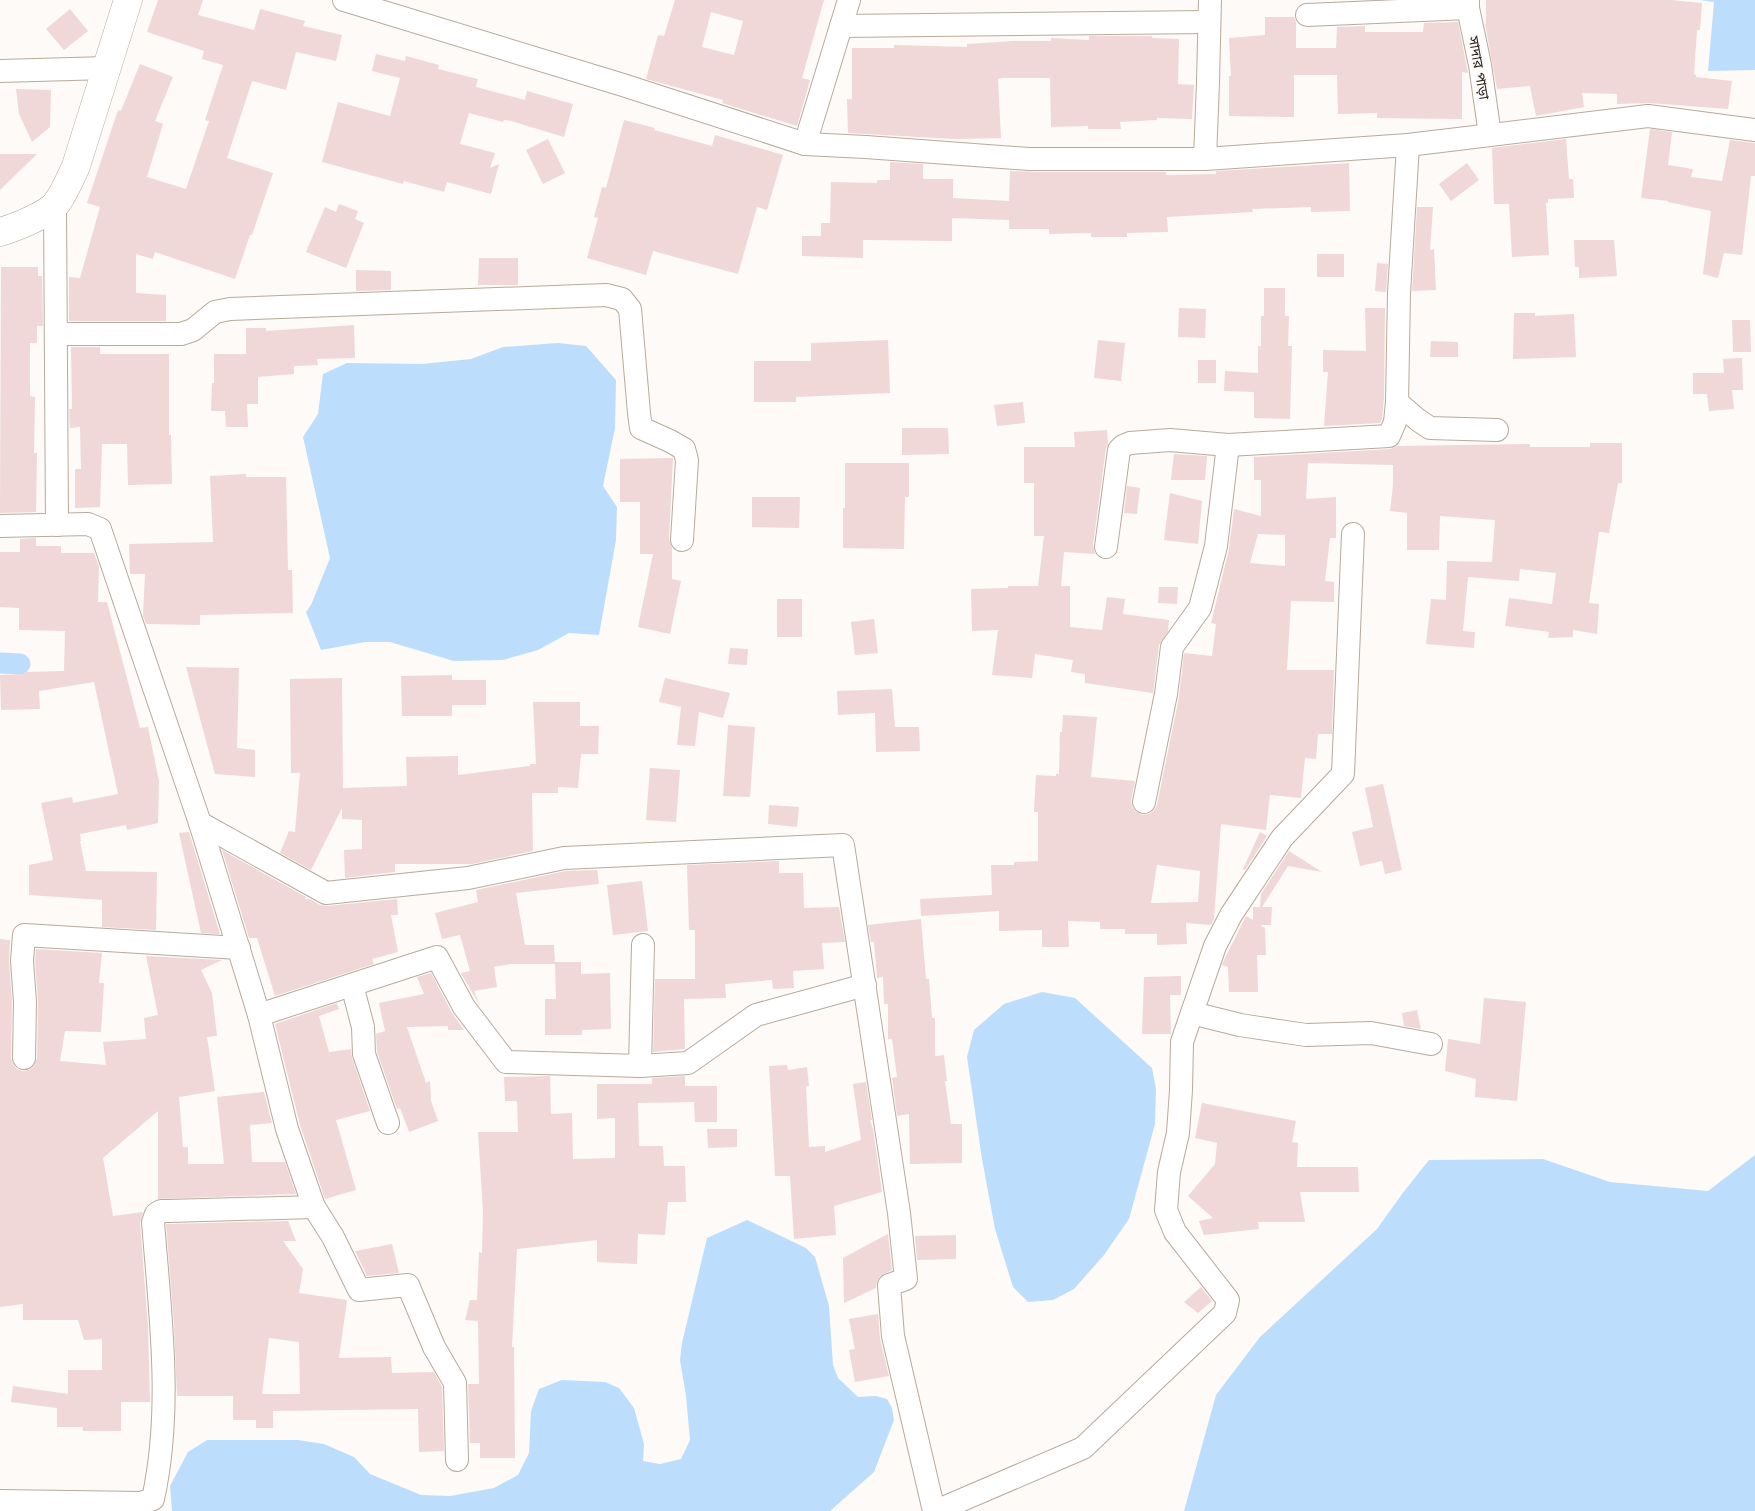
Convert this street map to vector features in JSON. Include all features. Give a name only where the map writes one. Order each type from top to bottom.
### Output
[{"type":"main road","points":[[0,232],[22,224],[55,206],[67,186],[76,166],[128,0]]},
{"type":"street","points":[[344,0],[624,85],[805,144],[1029,159],[1204,159],[1408,145],[1648,116],[1755,130]]},
{"type":"street","points":[[805,144],[850,0]]},
{"type":"street","points":[[1307,15],[1468,4]]},
{"type":"street","name":"সাদার পাড়া","points":[[1468,4],[1480,65],[1490,135]]},
{"type":"street","points":[[841,26],[1210,11],[1204,159]]},
{"type":"street","points":[[0,71],[107,68]]},
{"type":"street","points":[[1106,547],[1119,450],[1130,443],[1170,440],[1228,445],[1389,436],[1394,422],[1397,402],[1399,293],[1408,145]]},
{"type":"street","points":[[55,206],[57,525]]},
{"type":"street","points":[[57,334],[181,334],[193,330],[215,312],[230,309],[606,295],[622,299],[630,309],[641,428],[684,449],[687,460],[682,540]]},
{"type":"street","points":[[1397,402],[1430,428],[1497,430]]},
{"type":"street","points":[[1144,802],[1166,694],[1172,647],[1200,608],[1216,546],[1228,445]]},
{"type":"street","points":[[0,526],[88,524],[100,529],[200,822],[259,1015],[287,1128],[314,1207],[333,1237],[360,1290],[408,1285],[434,1347],[455,1383],[457,1460]]},
{"type":"street","points":[[200,822],[326,893],[468,878],[564,858],[843,846],[899,1213],[906,1279],[889,1285],[893,1336],[935,1511],[1083,1448],[1225,1313],[1228,1300],[1175,1232],[1166,1210],[1169,1172],[1178,1132],[1182,1090],[1182,1042],[1215,946],[1232,915],[1282,838],[1343,774],[1353,534]]},
{"type":"street","points":[[24,1058],[22,961],[24,936],[238,948]]},
{"type":"street","points":[[640,1066],[643,945]]},
{"type":"street","points":[[259,1015],[437,957],[464,1007],[506,1062],[640,1066],[688,1063],[756,1015],[865,985]]},
{"type":"street","points":[[352,985],[363,1027],[364,1054],[388,1123]]},
{"type":"street","points":[[1192,1013],[1240,1025],[1306,1034],[1371,1033],[1431,1044]]},
{"type":"street","points":[[0,1501],[141,1503],[153,1499],[165,1407],[153,1222],[156,1214],[161,1211],[314,1207]]},
{"type":"water","points":[[1699,0],[1755,0],[1755,70],[1708,71],[1714,2]]},
{"type":"water","points":[[558,343],[586,346],[616,380],[615,428],[603,486],[617,507],[616,540],[599,635],[569,633],[538,650],[503,660],[454,661],[390,642],[365,642],[321,650],[306,612],[311,605],[330,558],[303,437],[318,414],[323,374],[347,363],[422,364],[471,359],[503,347]]},
{"type":"water","points":[[1042,992],[1075,998],[1152,1068],[1156,1089],[1155,1124],[1129,1219],[1104,1255],[1074,1289],[1053,1300],[1028,1302],[1013,1287],[995,1229],[982,1159],[967,1057],[974,1030],[1004,1004]]},
{"type":"water","points":[[1755,1155],[1755,1511],[1184,1511],[1216,1395],[1260,1337],[1377,1229],[1429,1160],[1543,1159],[1610,1182],[1708,1191]]},
{"type":"water","points":[[747,1220],[806,1248],[815,1257],[829,1306],[833,1365],[838,1378],[858,1397],[876,1396],[887,1399],[892,1408],[894,1420],[874,1472],[830,1511],[172,1511],[170,1486],[188,1452],[207,1440],[298,1440],[324,1444],[354,1457],[370,1474],[421,1495],[450,1496],[494,1488],[518,1475],[529,1453],[531,1411],[539,1389],[562,1380],[605,1382],[619,1388],[634,1408],[644,1444],[643,1461],[660,1464],[681,1459],[690,1440],[680,1360],[682,1343],[707,1238]]},
{"type":"building","points":[[158,0],[203,0],[198,15],[254,30],[260,9],[305,21],[303,26],[342,35],[336,61],[296,52],[286,90],[252,81],[227,158],[273,173],[235,279],[155,252],[153,259],[136,254],[136,293],[166,295],[166,321],[69,321],[69,277],[80,278],[100,207],[87,203],[118,110],[121,111],[140,64],[173,77],[155,121],[163,124],[147,177],[186,189],[209,121],[205,120],[223,65],[202,59],[204,51],[147,32]]},
{"type":"building","points":[[675,0],[824,0],[802,78],[810,80],[797,126],[722,103],[723,100],[646,79],[658,35],[664,36]],"holes":[[[711,12],[743,21],[734,55],[702,47]]]},
{"type":"building","points":[[1486,0],[1670,0],[1702,3],[1700,30],[1697,30],[1694,74],[1696,77],[1732,81],[1728,109],[1649,103],[1617,104],[1617,94],[1582,93],[1584,107],[1536,116],[1530,86],[1497,89],[1485,24]]},
{"type":"building","points":[[70,9],[88,31],[64,50],[46,29]]},
{"type":"building","points":[[1265,17],[1294,17],[1296,22],[1296,48],[1336,48],[1337,27],[1365,26],[1365,32],[1423,32],[1424,23],[1458,22],[1468,73],[1462,72],[1462,119],[1377,118],[1377,113],[1338,114],[1337,75],[1294,75],[1294,117],[1229,116],[1229,76],[1231,76],[1229,38],[1265,35]]},
{"type":"building","points":[[1089,36],[1152,36],[1152,38],[1179,39],[1178,84],[1194,85],[1192,119],[1157,118],[1157,120],[1120,122],[1121,129],[1088,129],[1088,126],[1051,127],[1050,78],[1003,78],[998,79],[1001,138],[954,139],[848,133],[847,99],[852,99],[852,48],[894,48],[894,45],[967,47],[967,44],[1051,41],[1051,38],[1089,40]]},
{"type":"building","points":[[376,54],[405,61],[406,56],[439,65],[438,69],[478,79],[476,87],[525,100],[527,91],[573,104],[564,137],[511,121],[504,120],[503,122],[469,113],[460,144],[495,153],[490,168],[499,164],[491,194],[447,182],[444,192],[404,181],[403,184],[322,162],[338,102],[390,116],[400,78],[372,71]]},
{"type":"building","points":[[16,89],[51,90],[50,127],[32,142],[19,114]]},
{"type":"building","points":[[624,120],[712,146],[715,135],[783,155],[767,210],[757,207],[738,274],[653,251],[646,275],[587,258],[598,218],[594,217],[602,187],[606,188]]},
{"type":"building","points":[[1650,129],[1672,132],[1668,165],[1693,169],[1691,177],[1722,181],[1730,140],[1755,143],[1755,176],[1751,176],[1742,255],[1724,253],[1718,278],[1703,274],[1711,211],[1668,201],[1641,198]]},
{"type":"building","points":[[548,139],[565,173],[543,184],[526,150]]},
{"type":"building","points":[[1566,139],[1569,179],[1573,179],[1574,198],[1548,199],[1548,203],[1546,203],[1549,255],[1512,257],[1509,204],[1494,204],[1492,148]]},
{"type":"building","points":[[0,154],[37,154],[0,190]]},
{"type":"building","points":[[890,162],[923,164],[923,179],[953,179],[953,198],[1009,201],[1010,171],[1166,172],[1166,175],[1216,174],[1216,171],[1349,163],[1350,211],[1311,212],[1311,207],[1252,209],[1253,212],[1167,217],[1168,232],[1127,233],[1127,237],[1091,237],[1091,233],[1049,234],[1049,229],[1009,229],[1009,220],[952,218],[952,241],[863,240],[863,258],[802,256],[802,236],[821,236],[821,223],[830,223],[831,182],[877,183],[877,180],[890,180]]},
{"type":"building","points":[[1467,163],[1479,180],[1451,201],[1439,184]]},
{"type":"building","points":[[339,204],[358,211],[355,219],[364,223],[346,268],[306,252],[325,207],[336,212]]},
{"type":"building","points":[[1417,207],[1433,207],[1430,250],[1434,249],[1436,290],[1412,291]]},
{"type":"building","points":[[1574,240],[1614,240],[1617,276],[1579,278],[1579,267],[1575,267]]},
{"type":"building","points":[[1317,254],[1344,254],[1344,277],[1317,277]]},
{"type":"building","points":[[479,258],[518,258],[518,285],[478,285]]},
{"type":"building","points":[[1377,263],[1388,264],[1386,292],[1375,291]]},
{"type":"building","points":[[1,267],[38,267],[38,276],[42,276],[43,326],[37,326],[37,343],[30,343],[30,396],[35,397],[34,453],[37,453],[36,512],[0,513]]},
{"type":"building","points":[[356,270],[391,271],[391,290],[356,291]]},
{"type":"building","points":[[1264,288],[1285,288],[1285,316],[1289,316],[1288,346],[1292,346],[1290,419],[1254,418],[1254,392],[1224,391],[1225,371],[1258,373],[1258,346],[1261,346],[1261,316],[1264,316]]},
{"type":"building","points":[[1179,308],[1206,309],[1205,338],[1178,337]]},
{"type":"building","points":[[1365,308],[1385,308],[1382,419],[1380,423],[1324,426],[1328,372],[1323,372],[1323,350],[1366,351]]},
{"type":"building","points":[[1514,313],[1535,313],[1535,316],[1574,314],[1576,357],[1513,359]]},
{"type":"building","points":[[1732,320],[1750,320],[1751,352],[1733,352]]},
{"type":"building","points":[[354,325],[355,358],[317,359],[318,365],[294,366],[294,374],[258,377],[258,404],[247,404],[248,427],[226,427],[225,411],[211,411],[212,383],[214,383],[214,354],[246,354],[246,328],[266,328],[266,331]]},
{"type":"building","points":[[888,340],[890,393],[796,397],[796,402],[754,402],[754,361],[811,361],[811,343]]},
{"type":"building","points":[[1098,340],[1125,343],[1121,381],[1094,378]]},
{"type":"building","points":[[1431,341],[1458,342],[1458,357],[1430,357]]},
{"type":"building","points":[[71,347],[100,347],[100,354],[169,354],[169,435],[171,435],[172,484],[128,485],[127,444],[102,444],[100,507],[75,508],[75,469],[81,469],[80,427],[70,428],[69,409],[72,409]]},
{"type":"building","points":[[1742,358],[1743,390],[1732,390],[1734,409],[1709,411],[1707,394],[1693,394],[1693,373],[1724,373],[1723,359]]},
{"type":"building","points":[[1198,360],[1216,360],[1216,383],[1198,383]]},
{"type":"building","points":[[1023,402],[1025,423],[997,426],[994,405]]},
{"type":"building","points":[[902,428],[948,428],[949,454],[902,455]]},
{"type":"building","points":[[1107,430],[1108,444],[1093,545],[1095,554],[1064,552],[1061,586],[1070,586],[1070,627],[1102,630],[1107,597],[1125,599],[1123,614],[1169,620],[1168,631],[1159,645],[1153,693],[1085,683],[1085,674],[1071,672],[1073,660],[1035,654],[1032,678],[992,675],[998,630],[972,631],[971,589],[1038,586],[1044,536],[1034,536],[1034,483],[1024,483],[1024,447],[1075,447],[1074,432]]},
{"type":"building","points":[[1590,443],[1622,443],[1622,483],[1618,483],[1609,533],[1599,532],[1589,603],[1599,604],[1597,634],[1573,630],[1573,637],[1548,638],[1549,632],[1505,626],[1509,598],[1552,604],[1556,573],[1520,569],[1519,581],[1468,577],[1463,631],[1475,632],[1474,648],[1426,644],[1431,599],[1446,600],[1447,561],[1492,562],[1495,520],[1440,516],[1439,550],[1407,550],[1407,513],[1390,511],[1393,465],[1308,463],[1306,499],[1336,497],[1336,538],[1330,538],[1325,581],[1334,582],[1334,602],[1291,601],[1287,670],[1334,670],[1332,734],[1318,734],[1316,759],[1305,758],[1301,798],[1270,795],[1266,830],[1221,824],[1214,919],[1211,925],[1186,923],[1187,944],[1157,945],[1157,934],[1125,934],[1125,929],[1100,929],[1100,922],[1068,921],[1069,947],[1042,947],[1042,930],[999,931],[999,911],[921,916],[920,899],[992,895],[991,865],[1014,865],[1014,862],[1038,861],[1038,812],[1034,812],[1036,775],[1056,776],[1056,774],[1059,774],[1060,732],[1062,732],[1063,715],[1097,717],[1091,777],[1135,781],[1131,800],[1132,807],[1142,815],[1149,814],[1154,810],[1157,805],[1179,697],[1184,653],[1212,656],[1216,624],[1211,623],[1229,549],[1234,509],[1261,516],[1261,480],[1254,480],[1254,457],[1390,449],[1397,446],[1530,444],[1530,447],[1590,447]],"holes":[[[1258,534],[1285,535],[1285,566],[1250,563]],[[1157,865],[1200,871],[1198,902],[1151,903]]]},
{"type":"building","points":[[1174,454],[1207,456],[1205,480],[1171,480]]},
{"type":"building","points":[[673,458],[669,539],[672,547],[672,579],[681,581],[670,634],[638,627],[653,554],[640,554],[640,502],[620,502],[620,459]]},
{"type":"building","points":[[845,463],[909,463],[909,497],[905,497],[904,549],[843,548]]},
{"type":"building","points":[[246,474],[246,477],[286,477],[288,570],[292,570],[293,613],[200,615],[200,625],[146,624],[143,616],[145,574],[130,574],[129,544],[213,542],[210,476]]},
{"type":"building","points":[[1127,486],[1140,488],[1137,514],[1124,513]]},
{"type":"building","points":[[1170,493],[1202,501],[1198,544],[1164,540]]},
{"type":"building","points":[[752,497],[800,497],[799,528],[752,527]]},
{"type":"building","points":[[36,538],[36,546],[61,546],[61,553],[94,553],[99,566],[98,602],[107,602],[140,728],[148,727],[159,781],[158,823],[127,830],[126,825],[80,834],[80,841],[86,871],[157,872],[156,930],[102,927],[102,900],[29,895],[29,865],[53,860],[41,803],[72,797],[73,803],[118,794],[94,682],[39,691],[40,709],[1,710],[0,675],[64,671],[65,631],[19,630],[19,608],[0,607],[0,552],[20,552],[20,539]]},
{"type":"building","points":[[1159,587],[1178,587],[1177,604],[1158,603]]},
{"type":"building","points":[[777,599],[802,599],[802,637],[777,637]]},
{"type":"building","points":[[874,619],[878,653],[855,655],[851,622]]},
{"type":"building","points":[[730,648],[748,649],[747,665],[728,664]]},
{"type":"building","points":[[186,667],[239,668],[237,748],[255,750],[255,777],[215,774]]},
{"type":"building","points":[[452,675],[452,680],[486,680],[486,705],[452,705],[452,716],[402,716],[401,676]]},
{"type":"building","points":[[342,678],[343,788],[407,786],[406,757],[458,756],[458,775],[536,764],[533,702],[580,702],[580,726],[599,726],[598,754],[581,754],[578,788],[558,787],[558,793],[532,793],[533,851],[472,864],[395,864],[395,872],[345,878],[344,850],[362,849],[362,820],[342,819],[342,808],[311,870],[280,853],[289,831],[295,832],[300,773],[291,773],[290,679]]},
{"type":"building","points":[[665,678],[730,693],[723,718],[699,712],[695,746],[677,745],[681,707],[659,702]]},
{"type":"building","points":[[892,689],[895,727],[919,727],[920,751],[876,752],[875,713],[838,715],[837,691]]},
{"type":"building","points":[[728,725],[755,727],[750,797],[723,796]]},
{"type":"building","points":[[650,768],[680,770],[676,822],[646,820]]},
{"type":"building","points":[[1383,784],[1402,870],[1385,874],[1382,861],[1360,866],[1352,832],[1373,827],[1365,788]]},
{"type":"building","points":[[769,805],[799,807],[797,827],[768,824]]},
{"type":"building","points":[[189,832],[220,934],[201,933],[179,833]]},
{"type":"building","points":[[1260,832],[1267,836],[1245,870],[1243,869]]},
{"type":"building","points":[[222,850],[306,897],[305,899],[310,899],[320,905],[327,906],[397,899],[398,915],[391,915],[398,952],[372,959],[374,964],[275,996],[257,938],[249,938]]},
{"type":"building","points":[[1289,851],[1322,872],[1288,866],[1262,907],[1272,907],[1271,925],[1260,925],[1265,928],[1266,955],[1257,955],[1258,992],[1229,992],[1228,967],[1222,965],[1224,960],[1246,916],[1253,920],[1253,907],[1260,907],[1261,894]]},
{"type":"building","points":[[779,861],[779,873],[803,873],[804,908],[839,907],[845,942],[822,943],[824,969],[793,971],[794,988],[773,989],[772,980],[725,984],[726,998],[684,999],[685,1049],[653,1052],[655,979],[695,979],[695,930],[689,930],[687,865]]},
{"type":"building","points":[[597,870],[599,884],[516,893],[525,945],[554,945],[555,964],[510,964],[494,967],[497,987],[474,991],[480,1006],[461,973],[470,971],[460,935],[442,939],[435,913],[478,902],[476,890],[566,871]]},
{"type":"building","points":[[642,881],[648,931],[613,935],[607,885]]},
{"type":"building","points":[[921,919],[926,979],[929,979],[932,1018],[935,1018],[935,1056],[944,1055],[947,1081],[945,1081],[951,1124],[962,1124],[962,1163],[910,1164],[909,1114],[897,1116],[892,1078],[897,1077],[892,1039],[888,1039],[888,1004],[884,1004],[883,977],[877,978],[874,942],[871,942],[868,925]]},
{"type":"building","points":[[0,939],[10,940],[11,1058],[13,1065],[23,1071],[31,1069],[37,1058],[38,1002],[36,949],[102,953],[99,983],[104,983],[101,1032],[65,1031],[60,1061],[106,1065],[103,1042],[146,1039],[144,1018],[158,1015],[146,956],[222,960],[201,970],[212,993],[217,1036],[207,1037],[215,1091],[179,1097],[183,1147],[188,1147],[188,1164],[224,1164],[217,1097],[264,1092],[272,1123],[250,1125],[252,1162],[285,1162],[296,1194],[158,1199],[158,1111],[103,1158],[113,1216],[143,1212],[140,1223],[148,1326],[150,1402],[121,1402],[121,1431],[83,1431],[83,1427],[57,1427],[57,1408],[11,1402],[13,1386],[68,1394],[68,1370],[102,1370],[102,1339],[84,1340],[78,1320],[23,1320],[23,1304],[0,1307]]},
{"type":"building","points":[[555,962],[581,962],[581,974],[610,973],[611,1029],[582,1030],[582,1035],[545,1035],[545,999],[556,999]]},
{"type":"building","points":[[431,973],[452,1013],[464,1030],[448,1030],[448,1026],[407,1027],[426,1083],[430,1081],[431,1101],[438,1121],[409,1132],[400,1108],[397,1109],[377,1052],[376,1034],[385,1031],[379,1003],[424,994],[417,977]]},
{"type":"building","points":[[1181,976],[1181,995],[1170,995],[1171,1034],[1142,1034],[1144,977]]},
{"type":"building","points":[[1484,998],[1526,1002],[1517,1101],[1475,1097],[1476,1079],[1445,1071],[1448,1039],[1480,1044]]},
{"type":"building","points":[[337,1003],[339,1009],[319,1016],[329,1052],[351,1049],[352,1058],[370,1111],[336,1120],[356,1190],[325,1199],[300,1125],[275,1024]]},
{"type":"building","points":[[1417,1010],[1421,1029],[1404,1026],[1402,1013]]},
{"type":"building","points":[[787,1065],[788,1070],[807,1067],[809,1086],[806,1086],[809,1147],[825,1146],[825,1152],[861,1140],[853,1084],[866,1082],[872,1120],[870,1120],[882,1192],[834,1206],[836,1235],[794,1239],[790,1176],[775,1176],[769,1066]]},
{"type":"building","points":[[550,1076],[551,1114],[572,1113],[573,1159],[615,1158],[615,1118],[597,1119],[597,1084],[652,1084],[652,1078],[685,1076],[685,1086],[717,1086],[717,1122],[695,1122],[694,1102],[638,1103],[639,1146],[663,1146],[664,1166],[685,1166],[686,1202],[668,1202],[665,1235],[638,1234],[637,1264],[597,1262],[597,1240],[517,1249],[512,1347],[514,1347],[515,1458],[480,1458],[480,1443],[470,1443],[468,1384],[479,1384],[478,1321],[465,1320],[470,1300],[477,1300],[479,1252],[482,1253],[483,1212],[478,1132],[518,1132],[517,1101],[505,1101],[504,1077]]},
{"type":"building","points":[[1202,1103],[1296,1121],[1292,1142],[1298,1143],[1297,1167],[1358,1167],[1359,1192],[1300,1192],[1305,1222],[1258,1222],[1259,1229],[1204,1235],[1199,1221],[1213,1218],[1188,1196],[1215,1164],[1217,1143],[1195,1138]]},
{"type":"building","points":[[707,1129],[737,1129],[737,1147],[708,1148]]},
{"type":"building","points":[[288,1221],[296,1241],[283,1241],[303,1269],[299,1293],[347,1300],[339,1358],[391,1357],[392,1373],[434,1372],[442,1387],[444,1451],[419,1452],[418,1409],[273,1411],[273,1428],[256,1428],[256,1420],[233,1420],[233,1396],[177,1396],[174,1325],[166,1224]],"holes":[[[269,1338],[299,1342],[300,1394],[262,1394]]]},
{"type":"building","points":[[888,1234],[892,1270],[880,1276],[876,1288],[844,1303],[843,1258]]},
{"type":"building","points":[[956,1235],[956,1259],[917,1260],[915,1236]]},
{"type":"building","points":[[392,1244],[399,1273],[367,1276],[355,1251]]},
{"type":"building","points":[[1201,1287],[1212,1301],[1198,1313],[1184,1302]]},
{"type":"building","points":[[878,1314],[880,1339],[889,1376],[855,1382],[849,1350],[855,1349],[849,1319]]},
{"type":"waterway","points":[[0,663],[20,664]]}]
